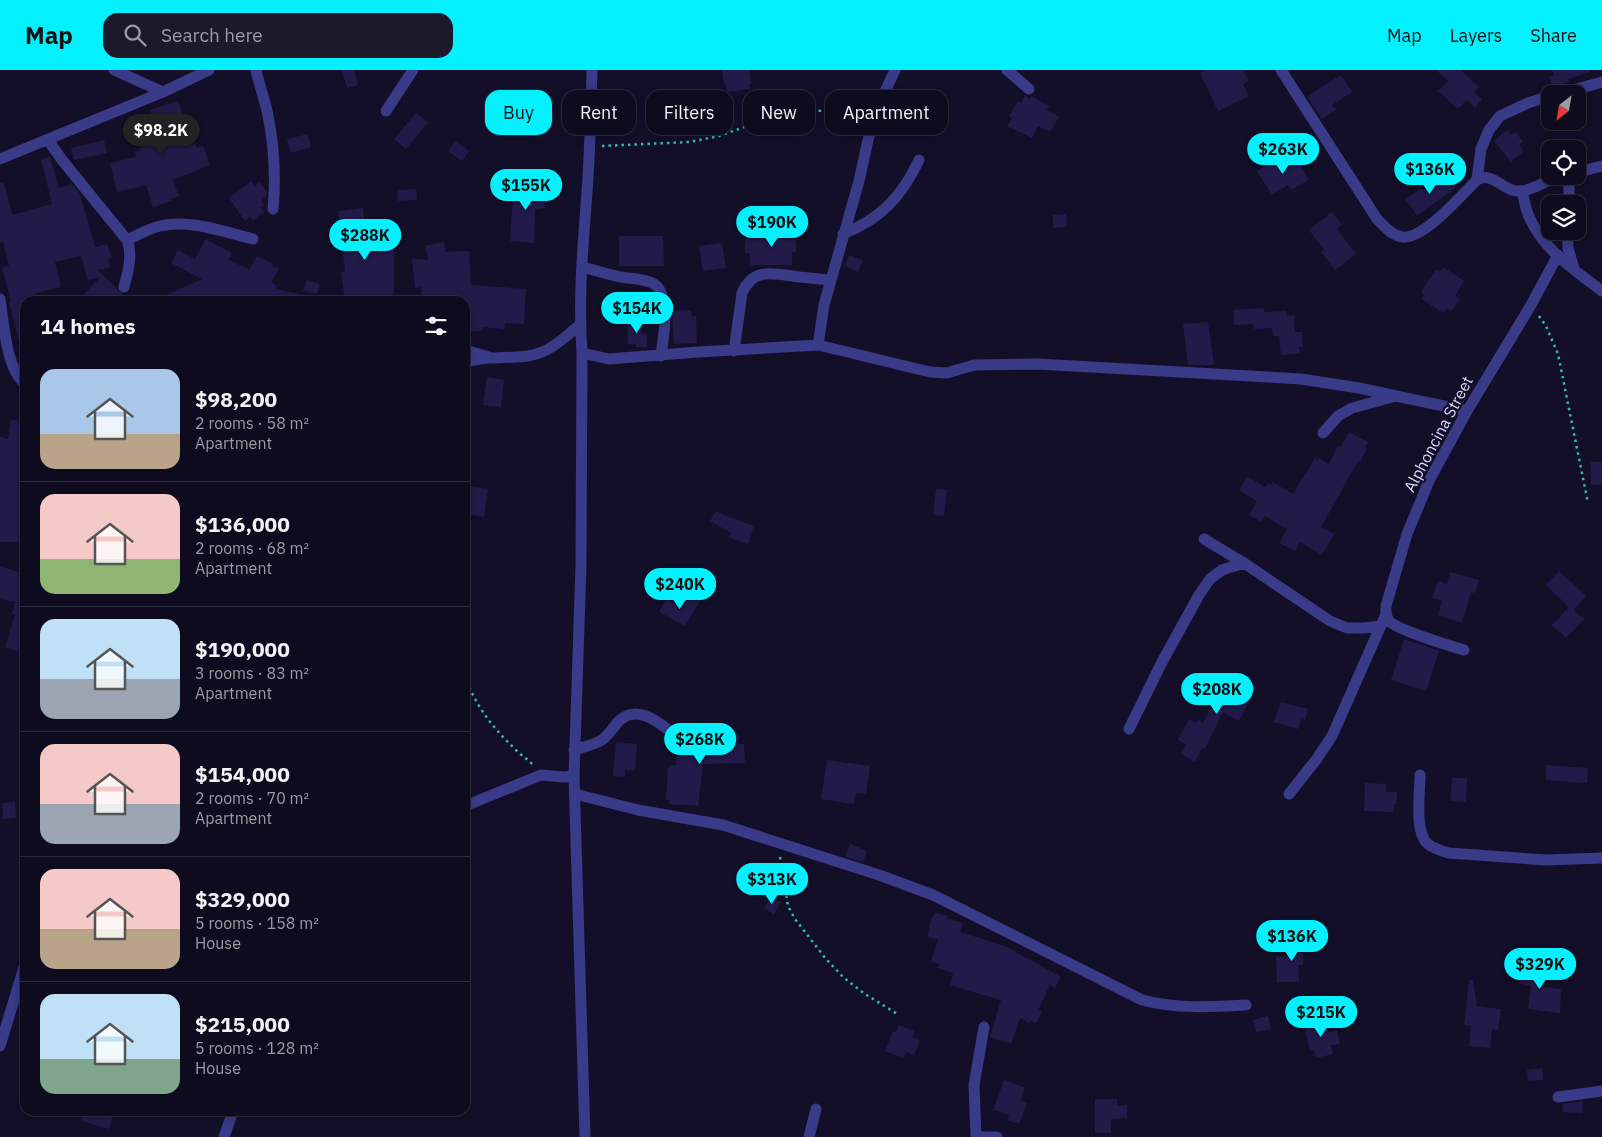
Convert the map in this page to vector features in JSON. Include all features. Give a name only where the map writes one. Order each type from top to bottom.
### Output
[{"type":"street","points":[[114,70],[163,92]]},
{"type":"street","points":[[0,159],[163,92],[210,70]]},
{"type":"street","points":[[256,70],[268,115],[272,141],[274,166],[273,209]]},
{"type":"street","points":[[386,111],[413,70]]},
{"type":"street","points":[[585,1137],[574,750],[581,565],[582,353],[580,325],[590,146],[592,70]]},
{"type":"street","points":[[886,90],[895,70]]},
{"type":"street","points":[[1007,70],[1029,89]]},
{"type":"street","points":[[1281,70],[1377,219],[1390,232],[1400,237],[1410,237],[1421,232],[1482,177],[1488,177],[1513,191],[1532,190],[1541,184]]},
{"type":"street","points":[[1586,86],[1602,82]]},
{"type":"street","points":[[1477,180],[1481,149],[1489,130],[1500,116],[1541,99]]},
{"type":"street","points":[[818,345],[830,280],[859,182],[870,135]]},
{"type":"street","points":[[48,140],[52,148],[127,240],[130,247],[130,259],[124,287]]},
{"type":"street","points":[[843,234],[868,222],[899,196],[920,160]]},
{"type":"street","points":[[1586,170],[1602,166]]},
{"type":"street","points":[[1522,191],[1528,214],[1545,243],[1575,271],[1602,290]]},
{"type":"street","points":[[127,240],[150,229],[172,224],[189,225],[253,239]]},
{"type":"street","points":[[1568,240],[1575,271]]},
{"type":"street","name":"Alphoncina Street","points":[[1289,794],[1332,736],[1386,614],[1392,582],[1407,534],[1435,469],[1467,411],[1531,305],[1558,255]]},
{"type":"street","points":[[582,267],[653,283],[659,289],[664,301],[665,317],[661,356]]},
{"type":"street","points":[[734,351],[742,293],[746,285],[753,278],[765,273],[830,280]]},
{"type":"street","points":[[0,299],[12,366],[20,380]]},
{"type":"street","points":[[470,362],[544,352],[580,325]]},
{"type":"street","points":[[582,353],[609,360],[818,345],[930,372],[946,373],[974,365],[1038,364],[1301,379],[1359,388],[1467,411]]},
{"type":"street","points":[[470,351],[494,358]]},
{"type":"street","points":[[1323,433],[1338,416],[1352,408],[1396,396]]},
{"type":"street","points":[[1204,539],[1244,563],[1330,621],[1346,628],[1380,626]]},
{"type":"street","points":[[1129,729],[1162,662],[1199,595],[1210,579],[1222,570],[1244,563]]},
{"type":"street","points":[[1386,614],[1388,620],[1394,625],[1464,650]]},
{"type":"street","points":[[574,750],[601,741],[620,720],[629,714],[636,713],[654,720],[676,736]]},
{"type":"street","points":[[470,804],[541,775],[574,776]]},
{"type":"street","points":[[1420,775],[1420,829],[1426,843],[1440,851],[1546,860],[1602,858]]},
{"type":"street","points":[[575,794],[638,810],[723,825],[829,858],[933,895],[1142,1000],[1171,1005],[1207,1007],[1246,1004]]},
{"type":"street","points":[[0,1046],[20,980]]},
{"type":"street","points":[[976,1137],[974,1085],[984,1028]]},
{"type":"street","points":[[1558,1097],[1602,1091]]},
{"type":"street","points":[[809,1137],[816,1109]]},
{"type":"street","points":[[224,1137],[231,1116]]},
{"type":"street","points":[[980,1137],[997,1137]]},
{"type":"path","points":[[590,146],[690,142],[719,136],[760,122],[799,112],[825,110]]},
{"type":"path","points":[[1531,305],[1546,326],[1558,354],[1588,503]]},
{"type":"path","points":[[470,687],[477,704],[488,719],[515,750],[530,761],[541,775]]},
{"type":"path","points":[[779,843],[788,906],[795,919],[826,959],[844,978],[865,994],[899,1015]]},
{"type":"building","points":[[342,70],[354,70],[358,85],[347,88]]},
{"type":"building","points":[[722,70],[749,70],[750,89],[733,91],[727,90],[726,84],[724,84]]},
{"type":"building","points":[[1206,70],[1243,70],[1249,81],[1243,84],[1249,96],[1218,111],[1200,73]]},
{"type":"building","points":[[1436,70],[1461,70],[1479,87],[1474,92],[1482,99],[1475,108],[1466,100],[1458,109],[1438,91],[1448,81]]},
{"type":"building","points":[[1552,70],[1590,70],[1590,72],[1568,79],[1569,82],[1561,85],[1552,85],[1549,77],[1554,75]]},
{"type":"building","points":[[1341,75],[1352,92],[1332,105],[1336,110],[1322,119],[1307,97]]},
{"type":"building","points":[[1025,96],[1030,99],[1032,96],[1049,106],[1047,110],[1059,117],[1050,132],[1038,126],[1032,138],[1007,126],[1012,118],[1009,116],[1018,101],[1021,103]]},
{"type":"building","points":[[178,101],[187,128],[190,127],[197,148],[203,146],[210,165],[173,180],[179,196],[171,199],[172,201],[153,207],[146,185],[117,192],[110,163],[136,157],[135,151],[141,150],[135,130],[155,124],[150,110]]},
{"type":"building","points":[[416,113],[428,122],[406,149],[394,139]]},
{"type":"building","points":[[1507,130],[1511,135],[1515,132],[1523,141],[1519,145],[1524,151],[1511,162],[1494,141]]},
{"type":"building","points":[[308,134],[311,147],[291,153],[287,139]]},
{"type":"building","points":[[104,140],[107,153],[74,160],[71,148]]},
{"type":"building","points":[[455,141],[469,151],[462,161],[448,151]]},
{"type":"building","points":[[50,157],[59,188],[72,184],[80,194],[95,247],[107,244],[112,258],[108,259],[110,267],[98,270],[124,296],[82,296],[101,277],[88,280],[81,256],[55,262],[61,287],[36,293],[37,296],[20,296],[20,345],[2,267],[9,266],[3,242],[0,243],[0,183],[4,182],[12,215],[52,204],[41,159]]},
{"type":"building","points":[[1296,157],[1309,180],[1291,190],[1288,185],[1272,195],[1257,171],[1277,159],[1281,166]]},
{"type":"building","points":[[1447,174],[1456,188],[1417,215],[1405,199],[1422,188],[1423,191]]},
{"type":"building","points":[[542,177],[545,208],[535,209],[534,243],[510,241],[512,209],[516,187],[532,190],[531,178]]},
{"type":"building","points":[[251,181],[255,186],[259,182],[267,192],[261,201],[264,205],[260,207],[264,212],[253,220],[250,217],[245,221],[229,198]]},
{"type":"building","points":[[416,189],[417,200],[398,201],[397,190]]},
{"type":"building","points":[[363,208],[367,241],[390,240],[390,250],[394,250],[394,296],[344,296],[341,272],[345,271],[338,211]]},
{"type":"building","points":[[1332,212],[1342,225],[1337,229],[1356,254],[1335,270],[1321,252],[1324,250],[1309,230]]},
{"type":"building","points":[[1066,214],[1067,227],[1053,228],[1053,215]]},
{"type":"building","points":[[770,229],[796,229],[796,252],[792,252],[792,265],[750,265],[750,253],[745,253],[745,235],[770,235]]},
{"type":"building","points":[[619,236],[663,236],[664,266],[619,266]]},
{"type":"building","points":[[206,239],[232,253],[228,259],[249,270],[257,256],[273,264],[273,266],[279,269],[271,282],[277,286],[275,289],[309,296],[164,296],[202,279],[171,263],[178,250],[195,259]]},
{"type":"building","points":[[444,242],[445,252],[469,251],[471,285],[526,289],[524,324],[505,323],[504,329],[483,327],[483,331],[470,331],[470,296],[422,296],[421,287],[415,288],[412,259],[428,260],[425,246]]},
{"type":"building","points":[[722,243],[726,268],[703,271],[699,246]]},
{"type":"building","points":[[849,255],[863,260],[858,272],[845,266]]},
{"type":"building","points":[[1443,267],[1464,281],[1455,296],[1460,299],[1451,311],[1447,308],[1443,313],[1422,299],[1424,295],[1421,292],[1436,269],[1440,272]]},
{"type":"building","points":[[307,280],[320,284],[317,294],[303,291]]},
{"type":"building","points":[[1264,308],[1264,312],[1286,311],[1286,316],[1294,315],[1295,332],[1302,332],[1303,347],[1299,347],[1300,353],[1281,355],[1279,336],[1273,336],[1272,328],[1254,329],[1253,324],[1234,325],[1233,310]]},
{"type":"building","points":[[691,310],[692,317],[696,316],[697,343],[674,344],[672,311]]},
{"type":"building","points":[[642,321],[642,334],[647,334],[647,347],[636,347],[636,344],[628,344],[627,322]]},
{"type":"building","points":[[1208,322],[1214,365],[1188,365],[1183,324]]},
{"type":"building","points":[[487,377],[504,380],[501,407],[483,405]]},
{"type":"building","points":[[11,419],[20,421],[20,542],[0,542],[0,437],[8,439]]},
{"type":"building","points":[[1349,432],[1368,442],[1365,448],[1367,449],[1360,462],[1358,461],[1321,527],[1334,534],[1322,555],[1300,542],[1295,551],[1279,543],[1287,529],[1265,516],[1261,522],[1249,515],[1257,501],[1239,490],[1247,476],[1265,487],[1268,483],[1271,485],[1272,482],[1293,494],[1315,458],[1318,461],[1319,458],[1329,464],[1338,446],[1341,447]]},
{"type":"building","points":[[1591,462],[1602,462],[1602,485],[1591,485]]},
{"type":"building","points":[[471,486],[488,489],[484,517],[470,515]]},
{"type":"building","points":[[936,489],[947,490],[944,516],[933,515]]},
{"type":"building","points":[[716,511],[729,518],[754,526],[748,544],[729,537],[731,533],[710,521]]},
{"type":"building","points":[[0,566],[20,572],[19,652],[5,647],[15,615],[12,614],[15,602],[0,599]]},
{"type":"building","points":[[1559,571],[1586,596],[1574,610],[1584,619],[1566,638],[1552,625],[1569,607],[1546,585]]},
{"type":"building","points":[[1450,572],[1479,580],[1475,593],[1471,592],[1462,623],[1438,615],[1442,601],[1432,598],[1438,581],[1447,584]]},
{"type":"building","points":[[687,594],[700,601],[685,626],[659,612],[666,598],[680,606]]},
{"type":"building","points":[[1404,639],[1439,651],[1426,691],[1391,680]]},
{"type":"building","points":[[1229,673],[1256,687],[1239,721],[1223,712],[1205,749],[1202,748],[1195,762],[1181,754],[1186,744],[1178,740],[1189,719],[1196,723],[1198,720],[1203,723]]},
{"type":"building","points":[[1281,702],[1308,709],[1305,720],[1301,719],[1298,729],[1274,722]]},
{"type":"building","points":[[710,733],[739,733],[739,744],[744,744],[745,763],[703,764],[698,806],[669,804],[669,800],[666,800],[668,767],[676,765],[678,743],[686,741],[686,739],[710,741]]},
{"type":"building","points":[[616,742],[637,744],[635,771],[625,770],[625,777],[613,776]]},
{"type":"building","points":[[827,760],[870,766],[866,794],[856,793],[854,804],[821,799]]},
{"type":"building","points":[[1546,765],[1588,768],[1587,783],[1546,780]]},
{"type":"building","points":[[1452,778],[1467,778],[1466,802],[1450,801]]},
{"type":"building","points":[[1365,783],[1386,784],[1386,792],[1397,792],[1397,804],[1394,804],[1394,812],[1364,811]]},
{"type":"building","points":[[15,802],[16,818],[3,819],[2,803]]},
{"type":"building","points":[[850,844],[867,851],[863,862],[845,856]]},
{"type":"building","points":[[771,896],[781,902],[774,914],[764,908]]},
{"type":"building","points":[[935,913],[948,916],[947,919],[963,923],[960,932],[1005,946],[1061,977],[1055,988],[1050,985],[1038,1010],[1042,1012],[1036,1023],[1031,1021],[1029,1023],[1020,1018],[1011,1044],[990,1037],[1001,1000],[950,985],[953,973],[938,968],[939,964],[931,962],[938,939],[927,937],[932,916]]},
{"type":"building","points":[[1309,940],[1309,953],[1303,953],[1303,965],[1298,965],[1299,982],[1277,982],[1276,957],[1289,956],[1289,941]]},
{"type":"building","points":[[1526,960],[1542,965],[1536,986],[1561,989],[1560,1013],[1528,1009],[1531,986],[1519,983]]},
{"type":"building","points":[[1469,980],[1473,980],[1477,1006],[1501,1009],[1498,1030],[1492,1029],[1490,1048],[1469,1046],[1471,1026],[1464,1025]]},
{"type":"building","points":[[1268,1016],[1271,1029],[1256,1032],[1253,1020]]},
{"type":"building","points":[[1326,1019],[1329,1032],[1337,1030],[1340,1044],[1331,1045],[1333,1054],[1316,1058],[1314,1050],[1310,1051],[1303,1023]]},
{"type":"building","points":[[899,1025],[914,1031],[912,1037],[920,1040],[914,1055],[906,1052],[903,1058],[885,1051],[893,1031],[896,1032]]},
{"type":"building","points":[[1542,1068],[1543,1080],[1528,1081],[1527,1070]]},
{"type":"building","points":[[1004,1080],[1025,1088],[1020,1100],[1027,1103],[1019,1124],[1007,1120],[1009,1115],[993,1110]]},
{"type":"building","points":[[1095,1099],[1117,1099],[1117,1106],[1127,1105],[1127,1118],[1111,1119],[1111,1133],[1095,1133]]},
{"type":"building","points":[[1583,1101],[1582,1113],[1562,1112],[1563,1104]]},
{"type":"building","points":[[82,1116],[113,1116],[109,1129],[81,1121]]}]
